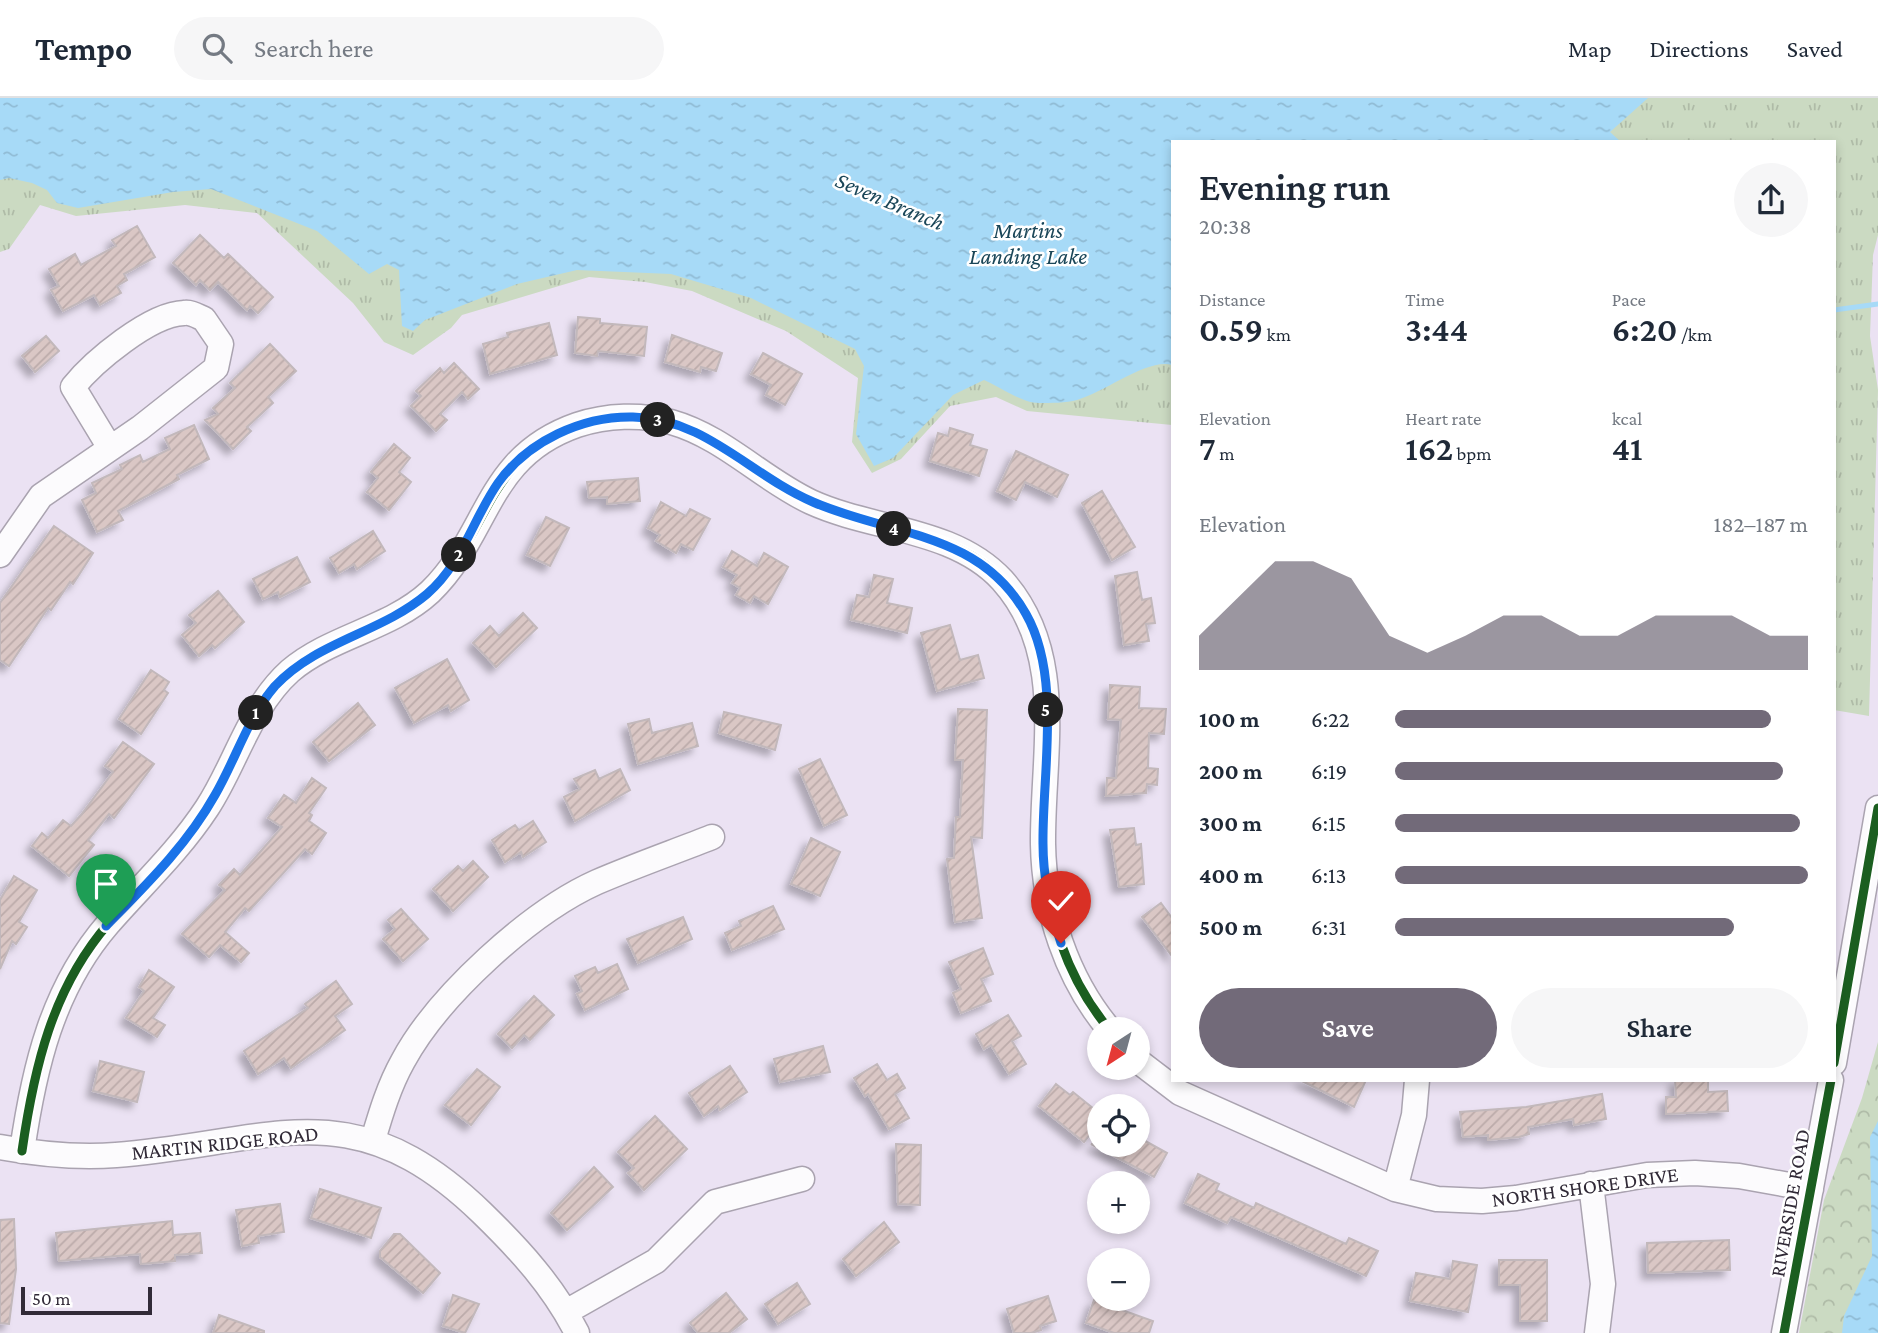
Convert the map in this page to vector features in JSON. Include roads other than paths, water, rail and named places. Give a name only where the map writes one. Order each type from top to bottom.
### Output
[{"type":"street","points":[[0,555],[41,496],[110,448],[216,369],[220,344],[204,319],[181,312],[157,321],[92,364],[73,387],[110,448]]},
{"type":"street","points":[[11,1149],[38,1057],[68,982],[106,926],[191,833],[215,795],[255,715],[272,689],[311,656],[396,616],[429,593],[457,559],[497,485],[512,467],[552,436],[578,425],[606,419],[634,417],[667,421],[695,430],[808,501],[850,517],[947,543],[975,558],[1001,579],[1027,615],[1043,656],[1046,690],[1043,846],[1052,915],[1082,989],[1101,1017]]},
{"type":"street","points":[[1836,1051],[1878,808]]},
{"type":"street","points":[[373,1140],[398,1072],[426,1025],[454,993],[519,932],[555,906],[596,883],[712,838]]},
{"type":"street","name":"NORTH SHORE DRIVE","points":[[1150,1071],[1180,1093],[1395,1189],[1437,1199],[1482,1202],[1647,1175],[1695,1173],[1739,1176],[1811,1189]]},
{"type":"street","points":[[1395,1189],[1414,1115],[1418,1082]]},
{"type":"street","name":"RIVERSIDE ROAD","points":[[1784,1333],[1831,1082]]},
{"type":"street","name":"MARTIN RIDGE ROAD","points":[[11,1149],[69,1156],[116,1155],[301,1130],[336,1132],[373,1140],[416,1159],[454,1186],[524,1254],[571,1322]]},
{"type":"street","points":[[571,1322],[656,1261],[715,1202],[802,1179]]},
{"type":"street","points":[[1591,1184],[1603,1284],[1597,1333]]},
{"type":"water","name":"Martins Landing Lake","points":[[0,98],[1648,98],[1610,132],[1619,140],[1171,140],[1171,365],[1151,366],[1088,396],[1063,402],[1032,402],[984,380],[953,395],[893,458],[874,466],[856,434],[864,366],[855,349],[751,298],[671,274],[577,270],[517,284],[425,320],[413,331],[402,326],[399,270],[387,264],[369,274],[317,231],[211,189],[173,192],[78,208],[57,203],[47,190],[32,183],[9,178],[0,180]]},
{"type":"water","points":[[1878,1121],[1878,1333],[1842,1333],[1844,1316],[1872,1256],[1870,1137]]},
{"type":"waterway","name":"Seven Branch","points":[[1836,310],[1878,304]]}]
